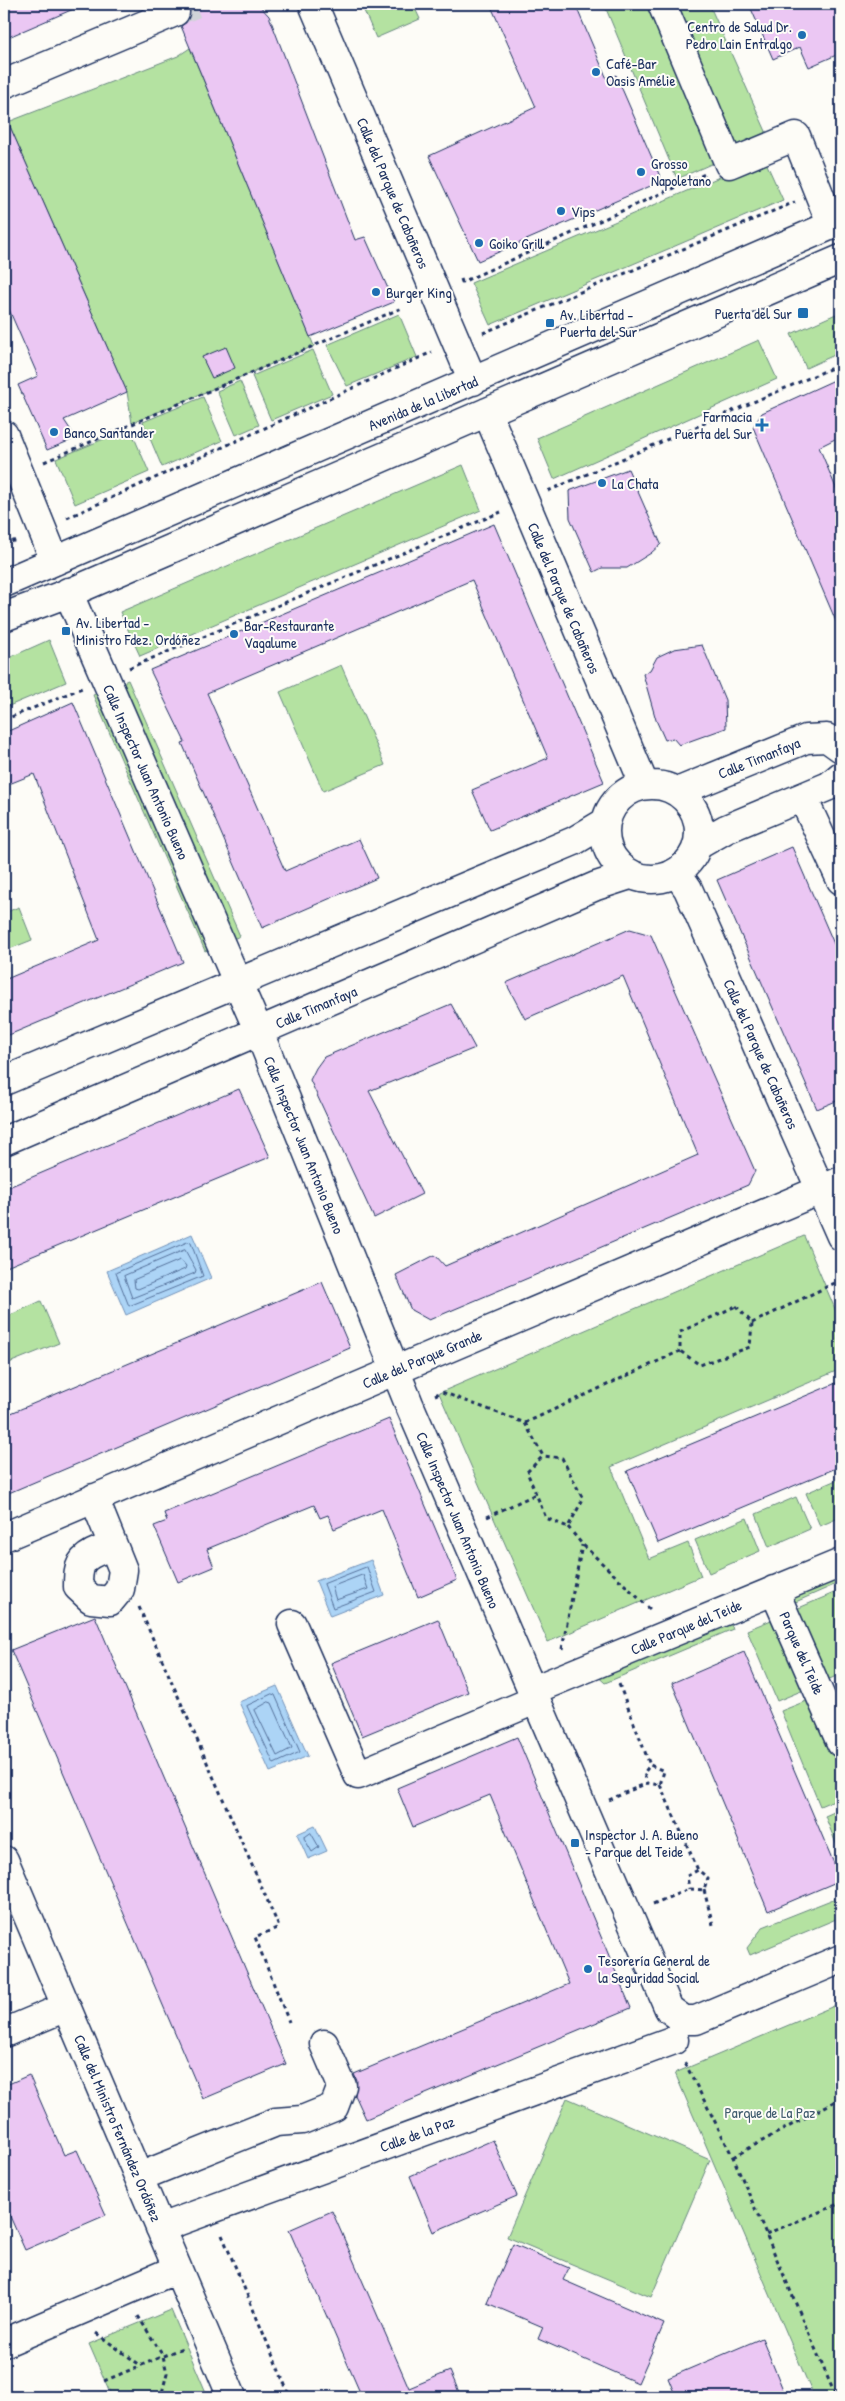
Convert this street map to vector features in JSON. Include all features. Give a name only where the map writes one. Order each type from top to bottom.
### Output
[{"type":"street","name":"Calle del Parque de Cabañeros","points":[[313,4],[473,381]]},
{"type":"street","points":[[662,4],[729,164],[796,136],[817,193],[836,224]]},
{"type":"street","points":[[4,84],[175,12]]},
{"type":"street","name":"Avenida de la Libertad","points":[[4,583],[836,224]]},
{"type":"street","points":[[4,617],[68,592],[841,259]]},
{"type":"street","name":"Calle del Parque de Cabañeros","points":[[486,412],[644,784]]},
{"type":"street","points":[[4,435],[55,561]]},
{"type":"street","name":"Calle Inspector Juan Antonio Bueno","points":[[68,592],[259,1032],[394,1370],[533,1696],[679,2030]]},
{"type":"street","name":"Calle Timanfaya","points":[[677,792],[806,740],[827,738],[841,748]]},
{"type":"street","points":[[698,845],[726,829],[829,786],[841,776]]},
{"type":"street","points":[[644,784],[664,786],[677,792],[690,803],[699,825],[698,845],[689,862],[677,873],[661,879],[630,874],[614,862],[604,842],[604,823],[608,810],[626,791],[644,784]]},
{"type":"street","points":[[803,798],[841,880]]},
{"type":"street","points":[[4,1081],[574,841],[604,823]]},
{"type":"street","name":"Calle del Parque de Cabañeros","points":[[677,873],[688,889],[831,1185],[841,1236]]},
{"type":"street","name":"Calle Timanfaya","points":[[4,1142],[596,886],[630,874]]},
{"type":"street","name":"Calle del Parque Grande","points":[[4,1537],[831,1185]]},
{"type":"street","points":[[94,1498],[123,1570],[120,1589],[110,1601],[91,1599],[78,1587],[78,1570],[87,1556],[101,1550]]},
{"type":"street","name":"Calle Parque del Teide","points":[[533,1696],[569,1676],[841,1563]]},
{"type":"street","name":"Parque del Teide","points":[[774,1590],[841,1743]]},
{"type":"street","points":[[292,1624],[358,1775],[533,1696]]},
{"type":"street","name":"Calle del Ministro Fernández Ordóñez","points":[[4,1860],[232,2397]]},
{"type":"street","name":"Calle de la Paz","points":[[160,2228],[679,2030],[696,2020],[841,1959]]},
{"type":"street","points":[[4,2033],[66,2007]]},
{"type":"street","points":[[142,2184],[276,2122],[302,2120],[334,2106],[342,2086],[324,2044]]},
{"type":"street","points":[[142,2184],[278,2133]]},
{"type":"street","points":[[4,2344],[177,2269]]},
{"type":"path","points":[[841,130],[835,140],[841,156]]},
{"type":"path","points":[[458,273],[462,282],[729,164]]},
{"type":"path","points":[[4,545],[457,343],[817,193]]},
{"type":"path","points":[[42,463],[404,307]]},
{"type":"path","points":[[4,720],[523,502],[841,364]]},
{"type":"path","points":[[752,1323],[841,1280]]},
{"type":"path","points":[[736,1306],[752,1323],[750,1347],[700,1365],[680,1351],[680,1332],[736,1306]]},
{"type":"path","points":[[525,1422],[680,1351]]},
{"type":"path","points":[[409,1404],[442,1392],[525,1422],[543,1456]]},
{"type":"path","points":[[543,1456],[527,1472],[546,1518],[568,1526],[582,1544],[673,1632]]},
{"type":"path","points":[[543,1456],[562,1458],[584,1499],[568,1526]]},
{"type":"path","points":[[462,1529],[536,1494]]},
{"type":"path","points":[[569,1676],[562,1648],[582,1544]]},
{"type":"path","points":[[123,1570],[279,1927],[254,1937],[289,2022]]},
{"type":"path","points":[[609,1659],[650,1765],[664,1771],[660,1785],[698,1870],[708,1878],[704,1890],[713,1925]]},
{"type":"path","points":[[647,1783],[644,1773],[650,1765]]},
{"type":"path","points":[[583,1811],[647,1783],[660,1785]]},
{"type":"path","points":[[689,1889],[687,1876],[698,1870]]},
{"type":"path","points":[[629,1915],[689,1889],[704,1890]]},
{"type":"path","points":[[679,2030],[836,2397]]},
{"type":"path","points":[[733,2157],[841,2098]]},
{"type":"path","points":[[766,2234],[841,2202]]},
{"type":"path","points":[[231,2231],[222,2234],[290,2397]]},
{"type":"path","points":[[138,2316],[164,2356],[167,2373],[161,2397]]},
{"type":"path","points":[[96,2333],[140,2365]]},
{"type":"path","points":[[104,2380],[185,2347]]},
{"type":"green space","points":[[361,4],[413,4],[420,19],[376,38]]},
{"type":"green space","points":[[604,4],[658,4],[718,161],[677,179]]},
{"type":"green space","points":[[662,4],[709,4],[769,138],[735,154]]},
{"type":"green space","points":[[190,48],[314,346],[132,423],[127,392],[8,122],[178,56]]},
{"type":"green space","points":[[764,158],[783,200],[490,325],[471,283]]},
{"type":"green space","points":[[399,314],[417,357],[347,386],[327,345]]},
{"type":"green space","points":[[836,314],[841,326],[841,352],[806,368],[791,334]]},
{"type":"green space","points":[[759,340],[777,379],[554,479],[537,438]]},
{"type":"green space","points":[[313,350],[332,394],[271,420],[252,376]]},
{"type":"green space","points":[[240,381],[259,425],[236,435],[217,391]]},
{"type":"green space","points":[[203,397],[222,441],[162,467],[143,422]]},
{"type":"green space","points":[[130,428],[149,472],[75,504],[56,459]]},
{"type":"green space","points":[[463,465],[481,510],[140,656],[120,612]]},
{"type":"green space","points":[[49,640],[66,682],[4,708],[4,660]]},
{"type":"green space","points":[[341,665],[385,765],[323,791],[280,692]]},
{"type":"green space","points":[[128,680],[240,936],[205,951],[93,695]]},
{"type":"green space","points":[[19,907],[32,940],[4,951],[4,913]]},
{"type":"green space","points":[[804,1236],[841,1323],[841,1369],[611,1467],[649,1559],[688,1543],[701,1576],[548,1642],[439,1393]]},
{"type":"green space","points":[[41,1301],[59,1343],[4,1365],[4,1318]]},
{"type":"green space","points":[[841,1478],[841,1517],[820,1526],[806,1493]]},
{"type":"green space","points":[[796,1497],[810,1529],[769,1547],[756,1514]]},
{"type":"green space","points":[[747,1518],[760,1551],[709,1573],[695,1540]]},
{"type":"green space","points":[[841,1573],[841,1582],[791,1604],[785,1591]]},
{"type":"green space","points":[[841,1590],[841,1674],[825,1681],[794,1610]]},
{"type":"green space","points":[[727,1616],[733,1629],[605,1683],[594,1673]]},
{"type":"green space","points":[[776,1618],[806,1689],[777,1701],[747,1630]]},
{"type":"green space","points":[[811,1699],[841,1770],[841,1797],[820,1806],[781,1711]]},
{"type":"green space","points":[[841,1809],[841,1856],[825,1816]]},
{"type":"green space","points":[[841,1896],[841,1917],[750,1955],[747,1948],[763,1927]]},
{"type":"green space","name":"Parque de La Paz","points":[[841,2003],[841,2397],[814,2397],[675,2073]]},
{"type":"green space","points":[[567,2098],[710,2160],[651,2297],[507,2237]]},
{"type":"green space","points":[[171,2310],[208,2397],[112,2397],[89,2344]]},
{"type":"water","points":[[192,1234],[211,1278],[126,1315],[107,1271]]},
{"type":"water","points":[[371,1560],[384,1595],[330,1616],[316,1581]]},
{"type":"water","points":[[277,1686],[308,1756],[270,1772],[239,1702]]},
{"type":"water","points":[[315,1826],[327,1851],[308,1859],[297,1834]]},
{"type":"building","points":[[4,4],[85,4],[4,39]]},
{"type":"building","points":[[188,4],[258,4],[269,16],[355,240],[365,237],[394,302],[310,337],[181,26],[187,22],[190,14]]},
{"type":"building","points":[[490,4],[575,4],[607,79],[616,75],[662,181],[478,261],[429,156],[536,107]]},
{"type":"building","name":"Centro de Salud Dr. Pedro Lain Entralgo","points":[[749,4],[841,4],[841,53],[809,67],[800,47],[773,59]]},
{"type":"building","points":[[4,113],[127,392],[64,420],[76,438],[47,450],[18,385],[38,376],[4,298]]},
{"type":"building","points":[[226,347],[235,368],[212,378],[202,357]]},
{"type":"building","points":[[841,377],[841,436],[819,447],[841,500],[841,633],[753,427],[762,413]]},
{"type":"building","points":[[628,469],[661,544],[651,553],[627,568],[602,568],[594,572],[570,518],[569,491]]},
{"type":"building","points":[[494,524],[604,782],[490,830],[472,790],[548,758],[472,580],[207,693],[285,871],[359,839],[377,878],[262,928],[182,743],[185,742],[150,670]]},
{"type":"building","points":[[702,645],[725,700],[726,728],[679,745],[673,738],[665,740],[656,720],[643,674],[650,670],[657,657],[674,649]]},
{"type":"building","points":[[73,702],[183,962],[4,1037],[4,980],[99,940],[34,774],[4,786],[4,733]]},
{"type":"building","points":[[792,847],[841,960],[841,1099],[817,1109],[717,880]]},
{"type":"building","points":[[630,929],[651,935],[755,1171],[748,1185],[429,1320],[411,1310],[396,1275],[435,1255],[445,1266],[698,1155],[623,976],[525,1019],[506,983]]},
{"type":"building","points":[[451,1004],[475,1048],[369,1091],[422,1194],[374,1218],[310,1080],[324,1057]]},
{"type":"building","points":[[239,1089],[270,1157],[4,1268],[4,1189]]},
{"type":"building","points":[[322,1282],[350,1348],[4,1495],[4,1416]]},
{"type":"building","points":[[841,1381],[841,1466],[658,1543],[627,1471]]},
{"type":"building","points":[[389,1419],[457,1580],[418,1597],[382,1509],[334,1529],[328,1515],[320,1518],[314,1505],[207,1549],[214,1567],[178,1582],[154,1526],[167,1521],[164,1513]]},
{"type":"building","points":[[95,1616],[286,2064],[203,2099],[11,1650]]},
{"type":"building","points":[[438,1619],[468,1692],[362,1736],[331,1663]]},
{"type":"building","points":[[744,1652],[841,1880],[768,1911],[672,1683]]},
{"type":"building","points":[[517,1737],[631,2008],[366,2119],[355,2095],[357,2081],[354,2074],[569,1984],[490,1795],[413,1827],[397,1788]]},
{"type":"building","points":[[29,2075],[64,2155],[77,2150],[106,2215],[25,2250],[4,2203],[4,2086]]},
{"type":"building","points":[[493,2140],[517,2196],[433,2232],[410,2176]]},
{"type":"building","points":[[332,2211],[409,2388],[450,2371],[461,2397],[362,2397],[289,2230]]},
{"type":"building","points":[[513,2244],[569,2268],[563,2280],[664,2324],[638,2383],[538,2339],[543,2327],[487,2303]]},
{"type":"building","points":[[762,2338],[786,2397],[676,2397],[668,2378]]},
{"type":"tunnel","points":[[175,12],[195,4]]},
{"type":"place","name":"Centro de Salud Dr. Pedro Lain Entralgo","points":[[802,35]]},
{"type":"place","name":"Café-Bar Oasis Amélie","points":[[596,72]]},
{"type":"place","name":"Grosso Napoletano","points":[[641,172]]},
{"type":"place","name":"Vips","points":[[561,211]]},
{"type":"place","name":"Goiko Grill","points":[[479,243]]},
{"type":"place","name":"Burger King","points":[[376,292]]},
{"type":"place","name":"Puerta del Sur","points":[[803,313]]},
{"type":"place","name":"Av. Libertad - Puerta del Sur","points":[[550,323]]},
{"type":"place","name":"Farmacia Puerta del Sur","points":[[762,425]]},
{"type":"place","name":"Banco Santander","points":[[54,432]]},
{"type":"place","name":"La Chata","points":[[602,483]]},
{"type":"place","name":"Av. Libertad - Ministro Fdez. Ordóñez","points":[[66,631]]},
{"type":"place","name":"Bar-Restaurante Vagalume","points":[[234,634]]},
{"type":"place","name":"Inspector J. A. Bueno - Parque del Teide","points":[[575,1843]]},
{"type":"place","name":"Tesorería General de la Seguridad Social","points":[[588,1969]]}]
